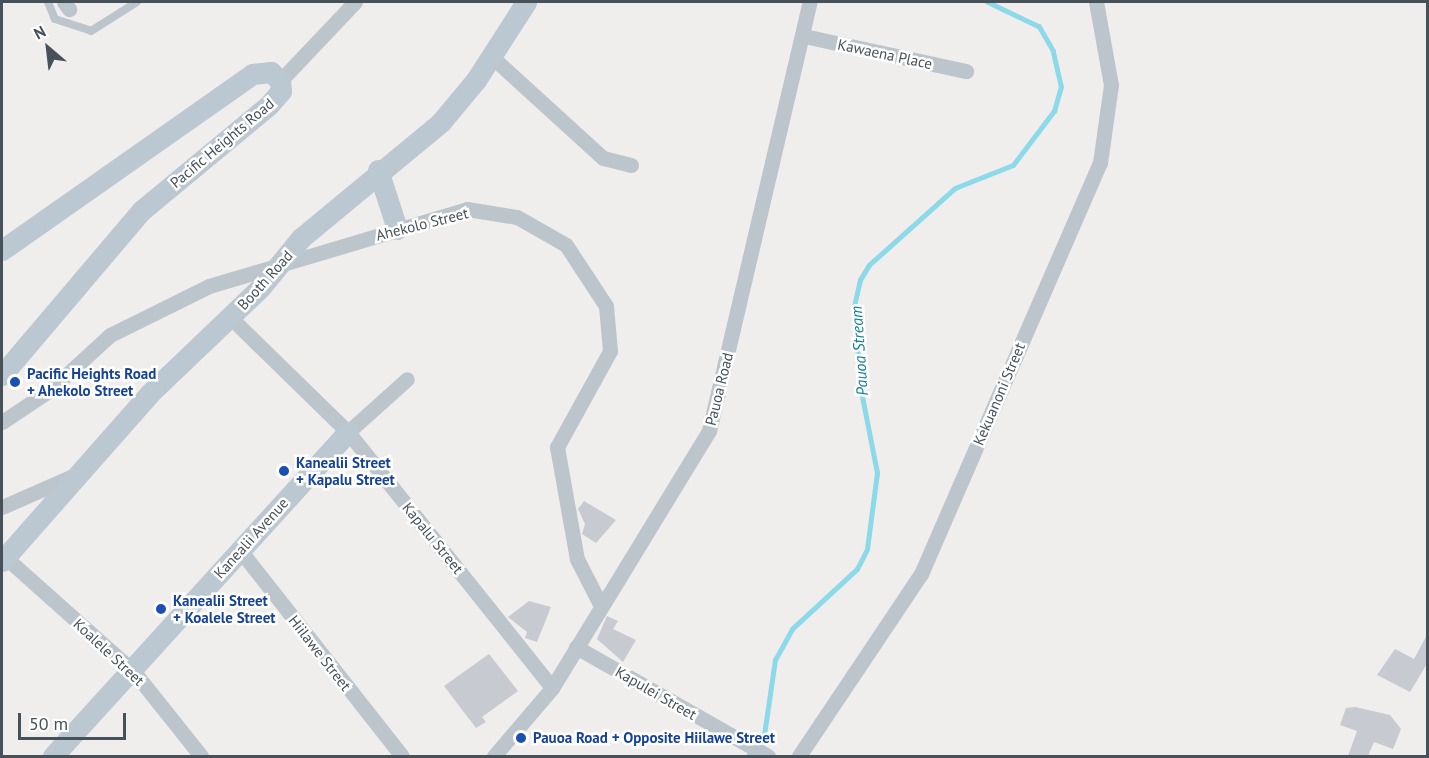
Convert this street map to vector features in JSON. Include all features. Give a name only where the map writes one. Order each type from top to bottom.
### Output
[{"type":"street","points":[[280,81],[355,2]]},
{"type":"street","name":"Booth Road","points":[[3,559],[149,394],[231,318],[283,262],[301,238],[378,170],[441,122],[492,57],[526,2]]},
{"type":"street","name":"Pauoa Road","points":[[494,756],[552,688],[600,602],[709,431],[804,36],[810,2]]},
{"type":"street","name":"Kekuanoni Street","points":[[799,756],[921,574],[1100,163],[1111,85],[1096,2]]},
{"type":"street","name":"Kawaena Place","points":[[804,36],[966,71]]},
{"type":"street","points":[[492,57],[603,158],[631,165]]},
{"type":"street","name":"Pacific Heights Road","points":[[2,250],[252,74],[272,72],[280,81],[281,91],[269,105],[121,232],[2,375]]},
{"type":"street","points":[[378,170],[398,229]]},
{"type":"street","name":"Ahekolo Street","points":[[2,422],[50,390],[110,335],[208,286],[467,209],[517,217],[566,245],[606,306],[610,351],[556,447],[577,560],[600,602]]},
{"type":"street","name":"Kapalu Street","points":[[231,318],[348,432],[552,688]]},
{"type":"street","name":"Kanealii Avenue","points":[[53,756],[134,672],[238,549],[348,432],[407,379]]},
{"type":"street","points":[[2,507],[77,475]]},
{"type":"street","name":"Hiilawe Street","points":[[238,549],[402,756]]},
{"type":"street","name":"Koalele Street","points":[[3,559],[134,672],[201,756]]},
{"type":"street","name":"Kapulei Street","points":[[576,647],[767,756]]},
{"type":"lane","points":[[48,2],[56,19],[91,31],[137,2]]},
{"type":"building","points":[[584,501],[616,520],[596,543],[582,534],[585,524],[578,509]]},
{"type":"building","points":[[529,601],[551,607],[537,642],[525,638],[527,632],[508,617]]},
{"type":"building","points":[[607,616],[618,621],[613,629],[636,640],[623,662],[597,639]]},
{"type":"building","points":[[1428,633],[1428,662],[1410,692],[1377,675],[1395,649],[1414,659]]},
{"type":"building","points":[[489,654],[518,691],[482,717],[486,722],[476,728],[444,686]]},
{"type":"building","points":[[1355,707],[1390,715],[1401,729],[1393,749],[1374,742],[1368,756],[1348,756],[1357,731],[1340,725],[1346,708]]},
{"type":"waterway","name":"Pauoa Stream","points":[[748,756],[764,735],[775,660],[792,629],[857,569],[867,549],[877,473],[860,386],[854,306],[860,280],[869,265],[955,188],[1013,165],[1054,111],[1061,87],[1053,51],[1039,27],[987,2]]},
{"type":"place","name":"Pacific Heights Road + Ahekolo Street","points":[[15,382]]},
{"type":"place","name":"Kanealii Street + Kapalu Street","points":[[284,471]]},
{"type":"place","name":"Kanealii Street + Koalele Street","points":[[161,609]]},
{"type":"place","name":"Pauoa Road + Opposite Hiilawe Street","points":[[521,738]]}]
